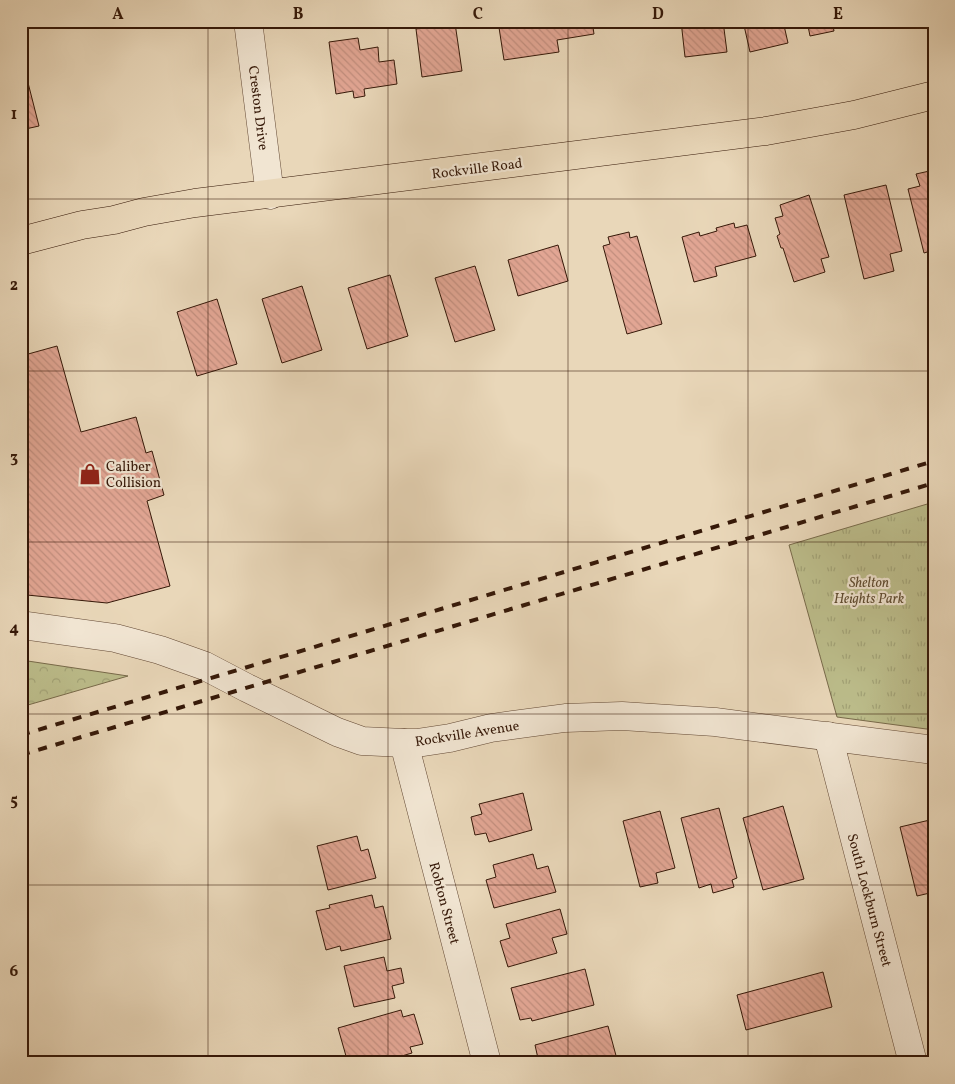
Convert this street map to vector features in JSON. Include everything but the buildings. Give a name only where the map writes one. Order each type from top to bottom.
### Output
[{"type":"main road","name":"Rockville Road","points":[[21,241],[82,225],[114,220],[144,212],[221,200],[766,131],[854,115],[934,96]]},
{"type":"street","name":"Creston Drive","points":[[248,21],[270,195]]},
{"type":"street","name":"Rockville Avenue","points":[[21,624],[115,638],[160,650],[205,666],[337,732],[362,741],[404,743],[443,739],[491,728],[564,718],[622,716],[714,722],[934,750]]},
{"type":"street","name":"South Lockburn Street","points":[[828,736],[913,1063]]},
{"type":"street","name":"Robton Street","points":[[404,743],[487,1063]]},
{"type":"green space","name":"Shelton Heights Park","points":[[934,502],[934,730],[837,717],[789,545]]},
{"type":"green space","points":[[21,660],[128,676],[21,707]]},
{"type":"railway","points":[[21,735],[934,461]]},
{"type":"railway","points":[[21,755],[934,483]]},
{"type":"place","name":"Caliber Collision","points":[[90,474]]}]
